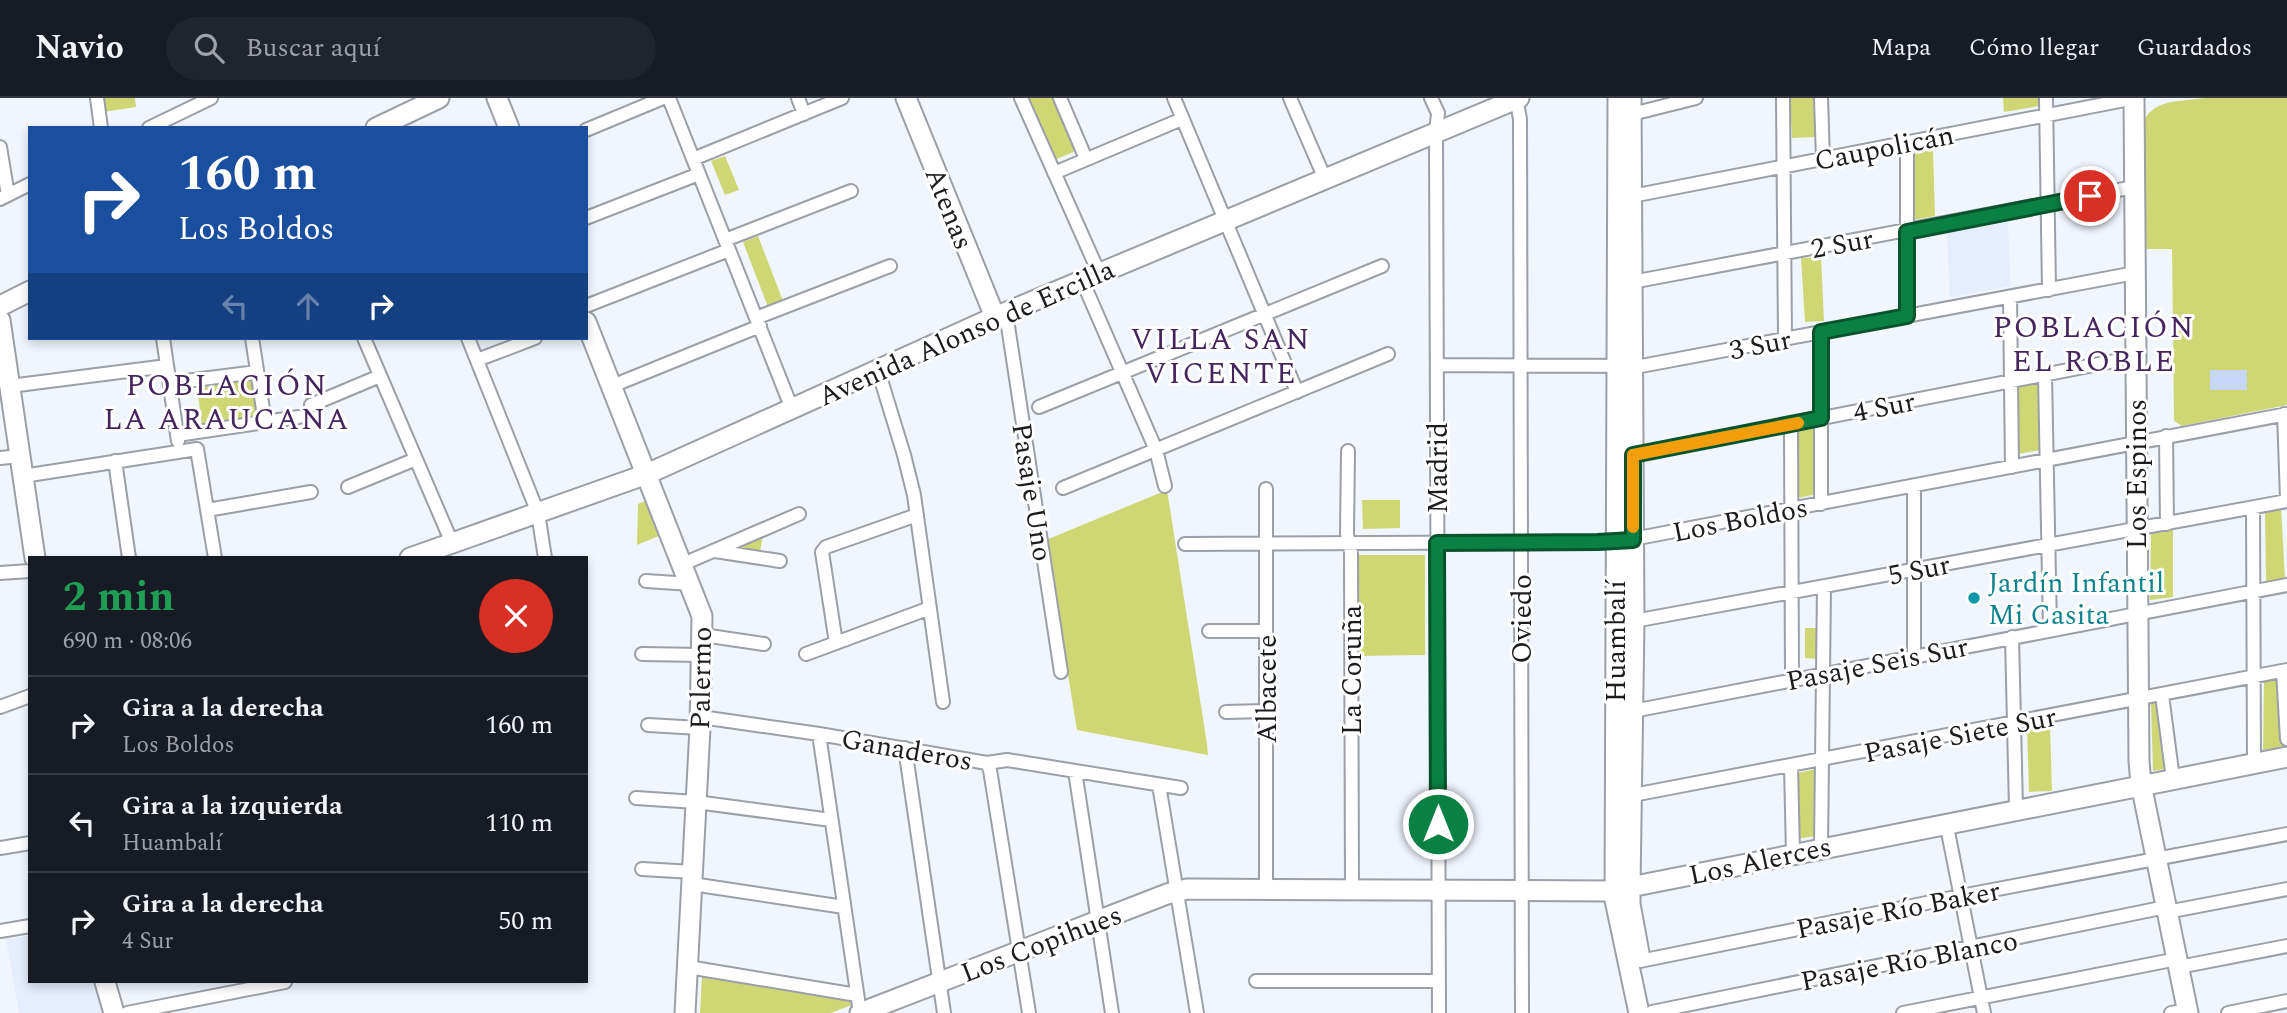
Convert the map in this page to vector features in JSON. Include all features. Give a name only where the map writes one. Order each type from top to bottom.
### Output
[{"type":"street","points":[[97,98],[101,126]]},
{"type":"street","points":[[380,126],[439,98]]},
{"type":"street","points":[[497,98],[508,126]]},
{"type":"street","points":[[588,129],[666,98],[792,408]]},
{"type":"street","points":[[797,98],[804,114]]},
{"type":"street","points":[[693,159],[842,98]]},
{"type":"street","name":"Atenas","points":[[905,98],[1001,315]]},
{"type":"street","points":[[1021,98],[1054,173],[1122,372],[1156,450],[1165,486]]},
{"type":"street","points":[[1060,98],[1086,159]]},
{"type":"street","points":[[1174,98],[1297,392]]},
{"type":"street","points":[[1290,98],[1325,179]]},
{"type":"street","name":"Madrid","points":[[1432,98],[1438,113],[1439,1013]]},
{"type":"street","name":"Avenida Alonso de Ercilla","points":[[416,556],[647,474],[1001,315],[1517,98]]},
{"type":"street","name":"Oviedo","points":[[1517,98],[1520,120],[1522,1013]]},
{"type":"street","points":[[1623,103],[1696,98]]},
{"type":"street","points":[[1783,98],[1785,339]]},
{"type":"street","points":[[1821,98],[1823,159]]},
{"type":"street","points":[[2046,98],[2049,290]]},
{"type":"street","name":"Caupolicán","points":[[1632,196],[2134,98]]},
{"type":"street","name":"Los Espinos","points":[[2134,98],[2137,614],[2141,784],[2178,963],[2182,1012]]},
{"type":"street","points":[[153,126],[204,100]]},
{"type":"street","name":"Huambalí","points":[[1623,103],[1632,196],[1632,282],[1624,367],[1633,455],[1624,540],[1634,621],[1633,795],[1623,889],[1617,914],[1642,1012]]},
{"type":"street","name":"Huambalí","points":[[1623,103],[1623,889],[1632,914],[1640,961],[1642,1012]]},
{"type":"street","points":[[1054,173],[1182,119]]},
{"type":"street","points":[[1907,143],[1907,316]]},
{"type":"street","points":[[0,147],[4,197],[28,185]]},
{"type":"street","points":[[588,217],[699,174]]},
{"type":"street","name":"2 Sur","points":[[1632,282],[2134,187]]},
{"type":"street","points":[[588,305],[851,191]]},
{"type":"street","points":[[612,386],[890,266]]},
{"type":"street","points":[[1039,407],[1382,266]]},
{"type":"street","name":"3 Sur","points":[[1437,365],[1624,367],[2135,273]]},
{"type":"street","points":[[0,306],[28,292]]},
{"type":"street","points":[[2010,297],[2012,467]]},
{"type":"street","name":"Pasaje Uno","points":[[1001,315],[1061,672]]},
{"type":"street","points":[[0,320],[35,556]]},
{"type":"street","name":"Palermo","points":[[588,327],[701,610],[703,635],[700,722],[685,1013]]},
{"type":"street","points":[[1821,332],[1821,504]]},
{"type":"street","points":[[163,340],[180,451]]},
{"type":"street","points":[[252,340],[265,422]]},
{"type":"street","points":[[365,340],[452,543]]},
{"type":"street","points":[[469,340],[538,513],[545,556]]},
{"type":"street","points":[[477,360],[530,340]]},
{"type":"street","points":[[1063,488],[1388,354]]},
{"type":"street","name":"4 Sur","points":[[1633,455],[2135,357]]},
{"type":"street","points":[[10,386],[167,366]]},
{"type":"street","points":[[878,370],[904,455],[917,515],[943,702]]},
{"type":"street","points":[[170,383],[257,372]]},
{"type":"street","points":[[2045,375],[2050,630]]},
{"type":"street","points":[[311,405],[380,376]]},
{"type":"street","points":[[2286,414],[2287,500]]},
{"type":"street","name":"Los Boldos","points":[[1185,544],[1624,540],[2286,414]]},
{"type":"street","points":[[177,436],[299,417]]},
{"type":"street","points":[[1791,424],[1792,678]]},
{"type":"street","points":[[2166,436],[2167,524]]},
{"type":"street","points":[[0,458],[22,466],[115,461],[197,449],[215,556]]},
{"type":"street","name":"La Coruña","points":[[1348,451],[1352,890]]},
{"type":"street","points":[[348,487],[416,459]]},
{"type":"street","points":[[115,461],[129,556]]},
{"type":"street","points":[[1914,486],[1914,656]]},
{"type":"street","name":"Albacete","points":[[1266,489],[1266,889]]},
{"type":"street","points":[[207,510],[312,492]]},
{"type":"street","name":"5 Sur","points":[[1634,621],[2137,531],[2287,500]]},
{"type":"street","points":[[2253,508],[2254,763]]},
{"type":"street","points":[[683,564],[799,514]]},
{"type":"street","points":[[836,643],[821,558],[824,549],[917,515]]},
{"type":"street","points":[[715,551],[780,561]]},
{"type":"street","points":[[0,573],[28,570]]},
{"type":"street","points":[[646,581],[691,584]]},
{"type":"street","name":"Pasaje Seis Sur","points":[[1633,711],[2287,584]]},
{"type":"street","points":[[1821,847],[1824,587]]},
{"type":"street","points":[[806,654],[930,608]]},
{"type":"street","points":[[1209,631],[1266,631]]},
{"type":"street","points":[[703,635],[764,644]]},
{"type":"street","points":[[2012,637],[2016,809]]},
{"type":"street","points":[[642,653],[702,655]]},
{"type":"street","points":[[2285,671],[2287,739]]},
{"type":"street","name":"Pasaje Siete Sur","points":[[1633,795],[2285,671]]},
{"type":"street","points":[[2162,695],[2173,779]]},
{"type":"street","points":[[0,707],[28,697]]},
{"type":"street","points":[[1226,712],[1266,711]]},
{"type":"street","name":"Ganaderos","points":[[648,725],[700,722],[819,734],[987,763],[1029,1013]]},
{"type":"street","points":[[688,967],[859,1008],[819,734]]},
{"type":"street","points":[[905,748],[944,1013]]},
{"type":"street","name":"Los Alerces","points":[[1225,889],[1598,892],[1623,889],[1946,822],[2287,757]]},
{"type":"street","points":[[987,763],[1007,760],[1181,788]]},
{"type":"street","points":[[1791,766],[1793,853]]},
{"type":"street","points":[[1075,771],[1112,1013]]},
{"type":"street","points":[[1159,785],[1197,1013]]},
{"type":"street","points":[[636,798],[696,802],[831,820]]},
{"type":"street","points":[[1946,822],[1984,1013]]},
{"type":"street","name":"Pasaje Río Baker","points":[[1640,961],[2287,834]]},
{"type":"street","points":[[0,848],[28,843]]},
{"type":"street","points":[[642,869],[844,907]]},
{"type":"street","name":"Los Copihues","points":[[859,1008],[939,982],[1177,891],[1225,889]]},
{"type":"street","name":"Pasaje Río Blanco","points":[[1642,1012],[2167,909],[2287,889]]},
{"type":"street","points":[[0,931],[28,926]]},
{"type":"street","points":[[1903,1013],[2287,946]]},
{"type":"street","points":[[1256,981],[1439,981]]},
{"type":"street","points":[[105,983],[114,1013]]},
{"type":"street","points":[[127,1013],[280,983]]},
{"type":"street","points":[[2228,1013],[2287,1001]]},
{"type":"shaded area","points":[[2008,222],[2010,286],[1950,297],[1947,233]]},
{"type":"shaded area","points":[[28,936],[28,983],[94,983],[104,1013],[19,1013],[6,939]]},
{"type":"green space","points":[[101,98],[135,98],[136,107],[103,112]]},
{"type":"green space","points":[[1025,98],[1056,98],[1078,150],[1052,161]]},
{"type":"green space","points":[[1790,98],[1814,98],[1816,137],[1792,138]]},
{"type":"green space","points":[[2003,98],[2040,98],[2040,106],[2004,112]]},
{"type":"green space","points":[[2204,98],[2287,98],[2287,405],[2182,426],[2174,421],[2172,249],[2141,249],[2142,126],[2146,117],[2159,106]]},
{"type":"green space","points":[[1933,150],[1935,216],[1913,220],[1913,154]]},
{"type":"green space","points":[[725,156],[739,190],[725,195],[711,161]]},
{"type":"green space","points":[[758,236],[783,301],[768,307],[743,242]]},
{"type":"green space","points":[[1821,257],[1824,321],[1805,322],[1801,258]]},
{"type":"green space","points":[[254,379],[259,417],[202,425],[197,388]]},
{"type":"green space","points":[[2041,383],[2041,450],[2018,454],[2017,387]]},
{"type":"green space","points":[[1818,424],[1817,494],[1798,498],[1798,429]]},
{"type":"green space","points":[[1167,490],[1208,755],[1077,730],[1046,540]]},
{"type":"green space","points":[[652,498],[666,533],[637,545],[638,504]]},
{"type":"green space","points":[[1362,500],[1400,500],[1400,528],[1363,529]]},
{"type":"green space","points":[[2281,508],[2285,578],[2266,582],[2265,510]]},
{"type":"green space","points":[[2173,529],[2173,597],[2150,600],[2151,533]]},
{"type":"green space","points":[[763,536],[760,552],[737,547]]},
{"type":"green space","points":[[1358,555],[1425,555],[1425,655],[1358,656]]},
{"type":"green space","points":[[1805,628],[1821,628],[1820,659],[1805,658]]},
{"type":"green space","points":[[2287,676],[2287,746],[2263,750],[2264,680]]},
{"type":"green space","points":[[2168,701],[2176,767],[2153,771],[2151,704]]},
{"type":"green space","points":[[2050,726],[2052,791],[2029,792],[2027,727]]},
{"type":"green space","points":[[1816,769],[1818,836],[1794,839],[1793,774]]},
{"type":"green space","points":[[702,976],[851,997],[854,1004],[831,1013],[700,1013]]},
{"type":"water","points":[[2210,370],[2247,370],[2247,390],[2210,390]]},
{"type":"slow traffic","points":[[1633,527],[1633,455],[1798,423]]},
{"type":"place","name":"Jardín Infantil Mi Casita","points":[[1974,598]]},
{"type":"district","name":"POBLACIÓN EL ROBLE","points":[[2094,344]]},
{"type":"district","name":"VILLA SAN VICENTE","points":[[1221,356]]},
{"type":"district","name":"POBLACIÓN LA ARAUCANA","points":[[227,402]]},
{"type":"route","points":[[1438,824],[1437,543],[1633,540],[1633,455],[1821,418],[1821,332],[1907,316],[1907,232],[2090,196]]}]
